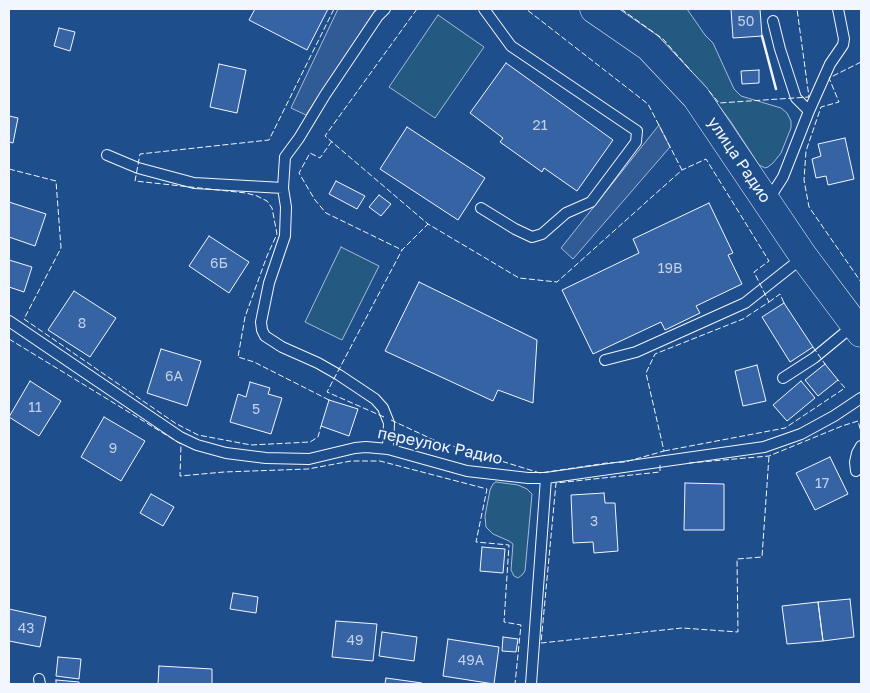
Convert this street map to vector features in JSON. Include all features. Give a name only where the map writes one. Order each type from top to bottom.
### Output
[{"type":"main road","name":"улица Радио","points":[[594,9],[649,47],[696,96],[804,257],[858,329]]},
{"type":"lane","points":[[385,9],[325,95],[285,157],[283,188],[286,208],[285,236],[269,283],[261,322],[265,336],[282,347],[318,363],[375,398],[383,408],[389,423],[388,449]]},
{"type":"lane","points":[[480,208],[532,237],[542,234],[566,213],[591,202],[636,142],[637,131],[511,46],[484,9]]},
{"type":"lane","points":[[766,199],[783,177],[830,64],[842,45],[844,39],[838,9]]},
{"type":"lane","points":[[774,21],[780,49],[796,98],[809,111]]},
{"type":"lane","points":[[107,155],[138,168],[194,182],[283,188]]},
{"type":"lane","points":[[605,360],[636,352],[745,303],[804,257]]},
{"type":"lane","name":"переулок Радио","points":[[9,320],[180,437],[198,445],[226,453],[266,458],[309,459],[366,446],[388,449],[467,471],[528,478],[546,478],[764,446],[801,434],[834,416],[861,398]]},
{"type":"lane","points":[[783,378],[858,329]]},
{"type":"lane","points":[[856,472],[854,462],[861,446]]},
{"type":"lane","points":[[531,684],[546,478]]},
{"type":"shaded area","points":[[338,9],[376,9],[306,115],[291,108]]},
{"type":"shaded area","points":[[619,9],[687,9],[713,43],[734,89],[741,96],[781,108],[787,113],[791,121],[791,128],[781,153],[773,163],[765,168],[759,165],[706,88],[655,37]]},
{"type":"shaded area","points":[[438,15],[484,47],[435,118],[389,87]]},
{"type":"shaded area","points":[[659,125],[670,147],[573,259],[561,248]]},
{"type":"shaded area","points":[[341,247],[379,266],[342,340],[305,322]]},
{"type":"shaded area","points":[[496,482],[518,485],[527,489],[532,494],[525,571],[518,578],[514,576],[511,570],[513,544],[493,534],[486,527],[485,516],[490,490]]},
{"type":"building","points":[[255,9],[328,9],[307,50],[249,20]]},
{"type":"building","points":[[731,9],[760,9],[762,36],[733,38]]},
{"type":"building","points":[[59,28],[75,32],[70,51],[54,46]]},
{"type":"building","points":[[506,63],[613,140],[577,191],[544,168],[542,172],[500,142],[503,138],[470,113]]},
{"type":"building","points":[[219,64],[246,70],[237,113],[210,107]]},
{"type":"building","points":[[759,70],[759,83],[742,84],[741,71]]},
{"type":"building","points":[[9,116],[18,118],[13,143],[9,142]]},
{"type":"building","points":[[407,127],[485,178],[458,220],[380,169]]},
{"type":"building","points":[[845,138],[854,179],[828,185],[826,176],[816,178],[812,159],[821,156],[818,144]]},
{"type":"building","points":[[336,181],[365,196],[357,209],[329,194]]},
{"type":"building","points":[[379,195],[391,204],[381,216],[369,207]]},
{"type":"building","points":[[9,202],[46,214],[35,246],[9,237]]},
{"type":"building","points":[[709,203],[733,253],[728,255],[742,284],[696,306],[700,313],[665,330],[661,322],[593,354],[562,290],[639,253],[633,239]]},
{"type":"building","points":[[209,236],[249,262],[229,293],[189,266]]},
{"type":"building","points":[[9,260],[32,267],[24,292],[9,287]]},
{"type":"building","points":[[419,282],[537,340],[533,403],[498,390],[493,401],[385,351]]},
{"type":"building","points":[[74,291],[116,318],[90,357],[48,330]]},
{"type":"building","points":[[784,303],[813,347],[790,362],[762,317]]},
{"type":"building","points":[[161,349],[201,361],[187,406],[147,393]]},
{"type":"building","points":[[825,364],[838,380],[818,396],[805,380]]},
{"type":"building","points":[[757,365],[766,401],[743,406],[735,371]]},
{"type":"building","points":[[30,381],[61,401],[39,436],[9,417]]},
{"type":"building","points":[[801,381],[815,398],[787,421],[773,405]]},
{"type":"building","points":[[250,382],[270,388],[268,394],[282,398],[271,434],[230,422],[238,394],[246,397]]},
{"type":"building","points":[[329,400],[358,409],[349,436],[321,426]]},
{"type":"building","points":[[104,417],[145,441],[121,481],[81,457]]},
{"type":"building","points":[[830,457],[848,494],[815,510],[796,473]]},
{"type":"building","points":[[685,483],[724,484],[724,530],[684,530]]},
{"type":"building","points":[[604,493],[605,503],[615,503],[618,551],[594,553],[593,542],[573,543],[571,495]]},
{"type":"building","points":[[151,494],[174,507],[163,526],[140,513]]},
{"type":"building","points":[[482,547],[505,549],[503,573],[480,571]]},
{"type":"building","points":[[233,593],[258,597],[256,613],[230,609]]},
{"type":"building","points":[[850,599],[854,637],[823,641],[818,602]]},
{"type":"building","points":[[818,602],[823,641],[787,644],[782,606]]},
{"type":"building","points":[[9,609],[46,617],[40,647],[9,641]]},
{"type":"building","points":[[336,621],[377,624],[373,661],[332,657]]},
{"type":"building","points":[[382,632],[417,637],[414,661],[379,656]]},
{"type":"building","points":[[503,637],[518,639],[516,652],[502,651]]},
{"type":"building","points":[[448,639],[499,647],[494,684],[443,676]]},
{"type":"building","points":[[58,657],[81,659],[79,679],[56,676]]},
{"type":"building","points":[[159,666],[212,669],[212,684],[158,684]]},
{"type":"building","points":[[386,678],[422,683],[422,684],[385,684]]},
{"type":"building","points":[[56,680],[79,682],[79,684],[56,684]]},
{"type":"fence","points":[[329,400],[254,362],[238,357],[245,317],[277,234],[272,208],[267,201],[246,193],[135,181],[140,154],[269,140],[334,9]]},
{"type":"fence","points":[[417,9],[325,136],[428,224],[519,278],[557,282],[682,170],[648,104],[526,9]]},
{"type":"fence","points":[[621,9],[663,39],[692,72]]},
{"type":"fence","points":[[709,91],[719,103],[809,97],[797,9]]},
{"type":"fence","points":[[861,62],[829,78],[839,102],[821,107],[806,151],[804,180],[809,207],[861,282]]},
{"type":"fence","points":[[332,141],[320,158],[310,153],[299,173],[315,200],[326,213],[402,250]]},
{"type":"fence","points":[[391,420],[436,441],[540,473],[625,462],[664,451],[646,373],[655,354],[743,319],[769,302],[754,272],[769,261],[706,159],[682,170]]},
{"type":"fence","points":[[9,169],[56,181],[61,248],[24,319],[175,423],[198,435],[251,445],[310,442],[318,437],[321,426]]},
{"type":"fence","points":[[384,417],[327,392],[402,250],[428,224]]},
{"type":"fence","points":[[769,302],[780,294],[784,303]]},
{"type":"fence","points":[[9,339],[181,444],[180,476],[224,472],[308,469],[351,461],[380,461],[487,489],[476,542],[509,545],[504,622],[521,625],[515,684]]},
{"type":"fence","points":[[813,347],[825,364]]},
{"type":"fence","points":[[664,451],[785,428],[845,388],[838,380]]},
{"type":"fence","points":[[689,463],[769,456],[858,421],[861,432]]},
{"type":"fence","points":[[660,465],[660,472],[556,483],[541,643],[682,628],[738,632],[737,559],[762,557],[769,456]]},
{"type":"wall","points":[[762,36],[776,89]]}]
